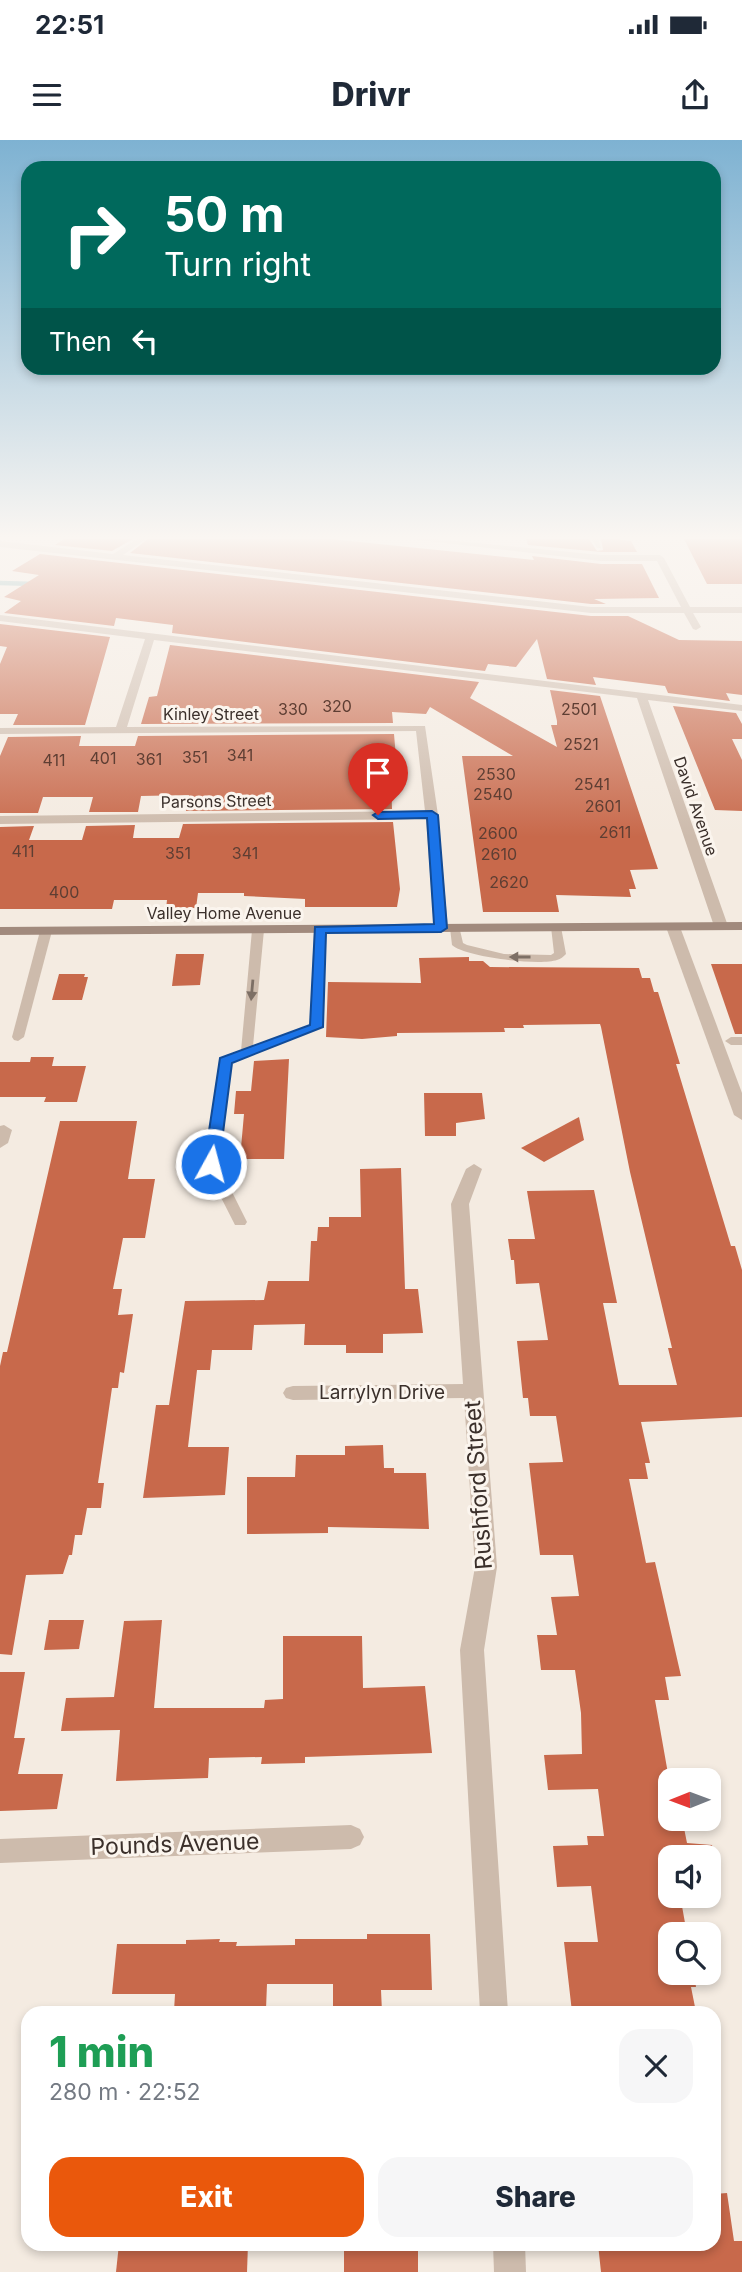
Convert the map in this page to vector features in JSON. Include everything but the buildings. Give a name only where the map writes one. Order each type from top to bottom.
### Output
[{"type":"street","points":[[120,731],[150,638]]},
{"type":"street","points":[[179,638],[742,708]]},
{"type":"street","name":"David Avenue","points":[[642,697],[721,926]]},
{"type":"street","name":"Kinley Street","points":[[0,731],[421,728],[432,815]]},
{"type":"street","points":[[432,815],[448,928]]},
{"type":"street","name":"Parsons Street","points":[[0,820],[432,815]]},
{"type":"street","name":"Valley Home Avenue","points":[[0,932],[742,926]]},
{"type":"street","points":[[673,927],[742,1115]]},
{"type":"street","name":"Rushford Street","points":[[474,1169],[460,1204],[486,1567],[472,1650],[494,2006]]},
{"type":"street","name":"Larrylyn Drive","points":[[293,1393],[472,1391]]},
{"type":"street","name":"Pounds Avenue","points":[[0,1851],[351,1837]]},
{"type":"street","points":[[509,2251],[510,2272]]},
{"type":"lane","points":[[448,928],[458,945],[463,948],[504,957],[553,958],[560,954],[556,927]]},
{"type":"lane","points":[[240,1222],[211,1164],[225,1061],[247,1050],[316,1027],[319,929]]},
{"type":"lane","points":[[247,1050],[258,930]]},
{"type":"lane","points":[[18,1037],[46,931]]},
{"type":"route","points":[[211,1164],[225,1061],[247,1050],[316,1027],[319,929],[441,928],[432,815],[378,815]]}]
